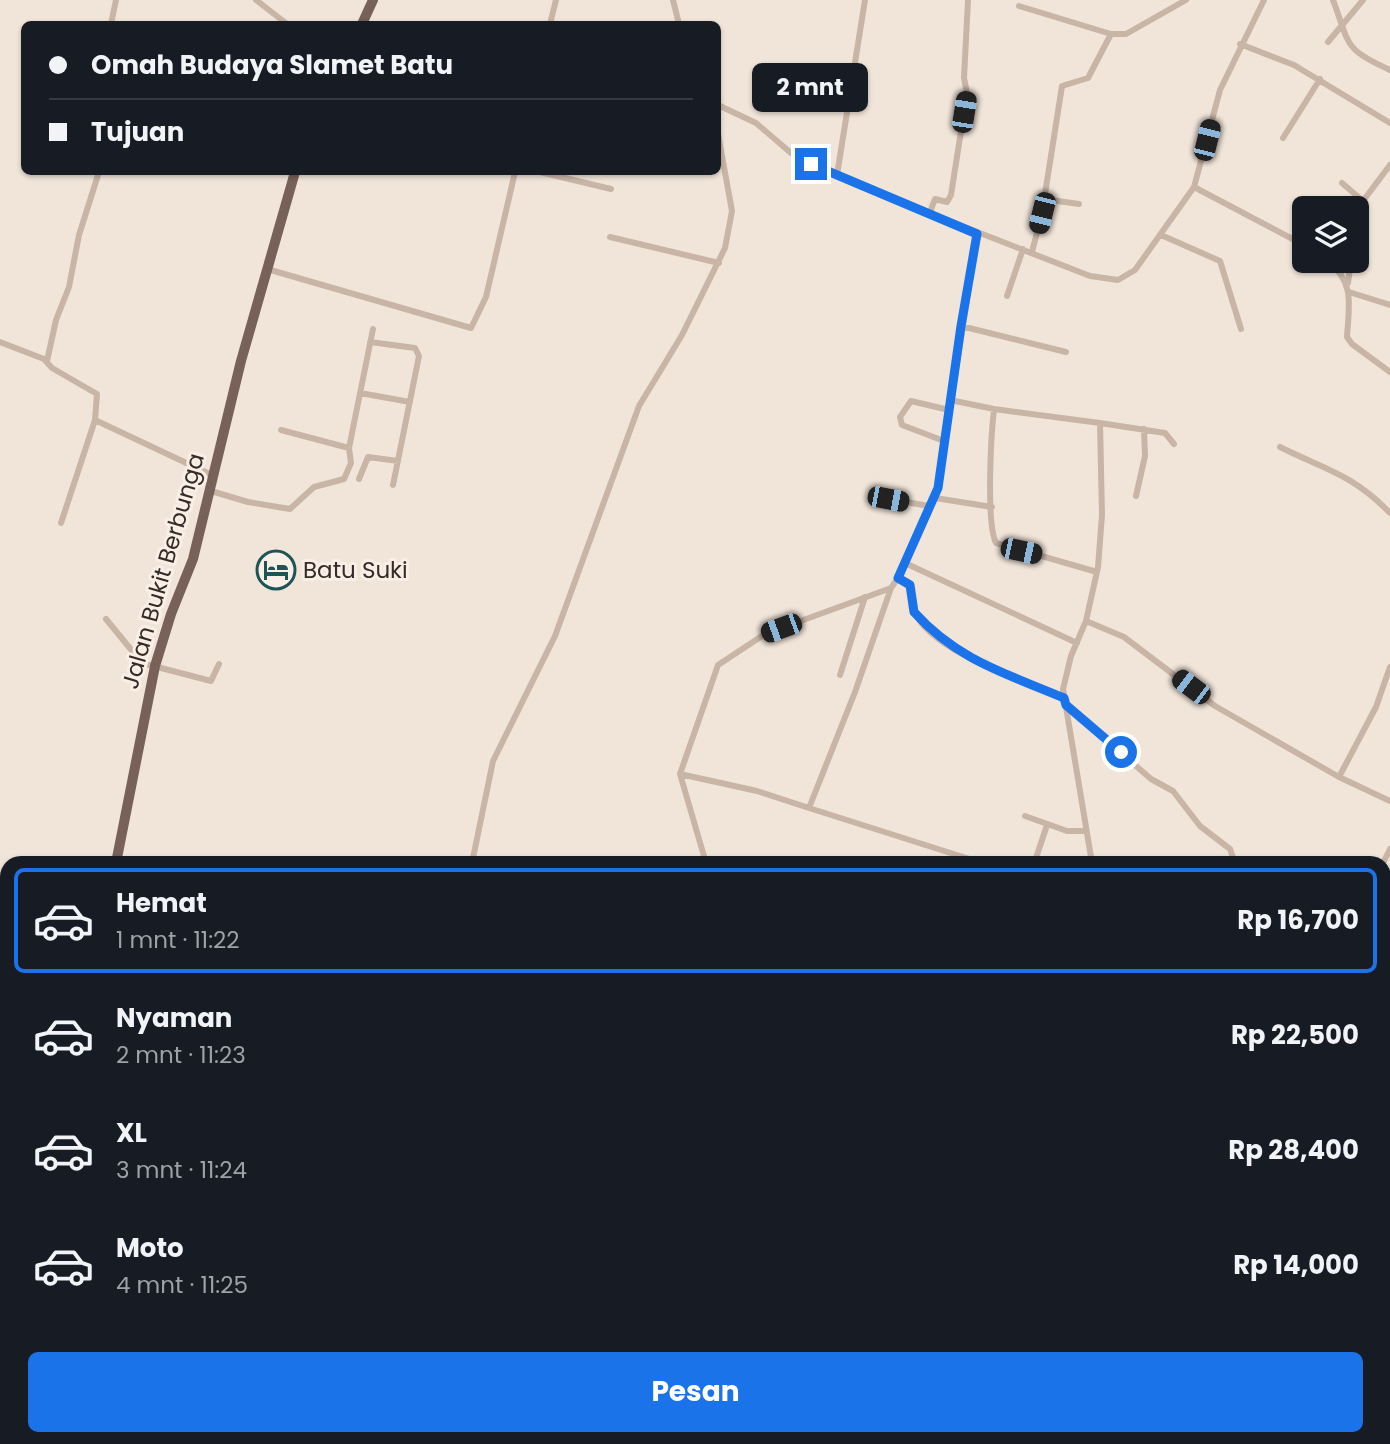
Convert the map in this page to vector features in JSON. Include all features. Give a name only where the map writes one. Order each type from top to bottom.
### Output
[{"type":"main road","points":[[363,21],[373,0]]},
{"type":"main road","name":"Jalan Bukit Berbunga","points":[[117,856],[155,666],[171,614],[193,559],[241,361],[294,175]]},
{"type":"street","points":[[112,21],[116,0]]},
{"type":"street","points":[[257,0],[283,21]]},
{"type":"street","points":[[551,21],[556,0]]},
{"type":"street","points":[[673,0],[678,21]]},
{"type":"street","points":[[837,176],[865,0]]},
{"type":"street","points":[[931,210],[935,199],[948,202],[951,195],[967,93],[964,78],[968,0]]},
{"type":"street","points":[[1019,6],[1111,34],[1126,34],[1186,0]]},
{"type":"street","points":[[721,106],[756,123],[791,153],[857,186],[931,210],[977,234],[1023,249],[1034,246],[1090,276],[1118,280],[1135,270],[1194,187],[1220,90],[1240,44],[1264,0]]},
{"type":"street","points":[[1333,0],[1356,54],[1390,70]]},
{"type":"street","points":[[1328,41],[1363,0]]},
{"type":"street","points":[[1034,246],[1061,88],[1087,78],[1111,34]]},
{"type":"street","points":[[1240,44],[1294,65],[1390,123]]},
{"type":"street","points":[[1283,138],[1320,79]]},
{"type":"street","points":[[473,856],[493,761],[555,636],[639,406],[682,335],[719,264],[732,211],[721,150]]},
{"type":"street","points":[[1367,196],[1390,165]]},
{"type":"street","points":[[47,361],[56,320],[69,287],[79,235],[98,175]]},
{"type":"street","points":[[267,269],[471,328],[486,297],[514,175]]},
{"type":"street","points":[[553,175],[611,189]]},
{"type":"street","points":[[1342,183],[1357,196]]},
{"type":"street","points":[[1194,187],[1292,239]]},
{"type":"street","points":[[1044,199],[1079,204]]},
{"type":"street","points":[[809,808],[855,692],[891,588],[935,498],[977,234]]},
{"type":"street","points":[[1161,234],[1220,261],[1241,329]]},
{"type":"street","points":[[610,237],[719,264]]},
{"type":"street","points":[[1007,296],[1023,249]]},
{"type":"street","points":[[1342,273],[1348,289],[1390,305]]},
{"type":"street","points":[[1350,273],[1347,337],[1352,344],[1390,372]]},
{"type":"street","points":[[961,326],[1066,352]]},
{"type":"street","points":[[211,491],[255,504],[290,509],[314,487],[344,479],[352,456],[349,449],[373,329]]},
{"type":"street","points":[[0,342],[47,361],[52,368],[95,392],[95,420],[61,523]]},
{"type":"street","points":[[370,342],[418,351],[393,485]]},
{"type":"street","points":[[360,393],[410,402]]},
{"type":"street","points":[[950,400],[994,409],[1165,433],[1174,444]]},
{"type":"street","points":[[944,441],[902,425],[900,418],[911,401],[949,410]]},
{"type":"street","points":[[994,409],[990,440],[992,532],[996,543],[1097,572]]},
{"type":"street","points":[[95,420],[214,476]]},
{"type":"street","points":[[1091,856],[1065,702],[1064,681],[1086,621],[1097,572],[1102,515],[1100,422]]},
{"type":"street","points":[[1136,496],[1145,456],[1144,429]]},
{"type":"street","points":[[281,430],[349,449]]},
{"type":"street","points":[[1280,447],[1345,475],[1376,498],[1390,513]]},
{"type":"street","points":[[359,479],[368,457],[398,461]]},
{"type":"street","points":[[878,492],[888,499],[929,506]]},
{"type":"street","points":[[935,498],[992,507]]},
{"type":"street","points":[[905,563],[1077,643]]},
{"type":"street","points":[[898,578],[910,585],[914,612],[948,645],[995,671],[1065,702],[1151,779],[1173,791],[1200,826],[1230,849],[1232,856]]},
{"type":"street","points":[[704,856],[688,812],[680,774],[712,677],[725,658],[765,634],[891,588]]},
{"type":"street","points":[[840,675],[866,597]]},
{"type":"street","points":[[106,620],[140,661],[211,681],[219,664]]},
{"type":"street","points":[[1086,621],[1124,637],[1215,706],[1339,777],[1390,801]]},
{"type":"street","points":[[1339,777],[1376,707],[1390,667]]},
{"type":"street","points":[[680,774],[757,791],[960,856]]},
{"type":"street","points":[[1025,816],[1067,831],[1086,831]]},
{"type":"street","points":[[1037,856],[1047,825]]},
{"type":"place","name":"Batu Suki","points":[[276,570]]},
{"type":"route","points":[[811,164],[857,186],[977,234],[938,488],[898,578],[910,585],[914,612],[928,628],[958,652],[995,671],[1064,698],[1066,705],[1121,752]]}]
